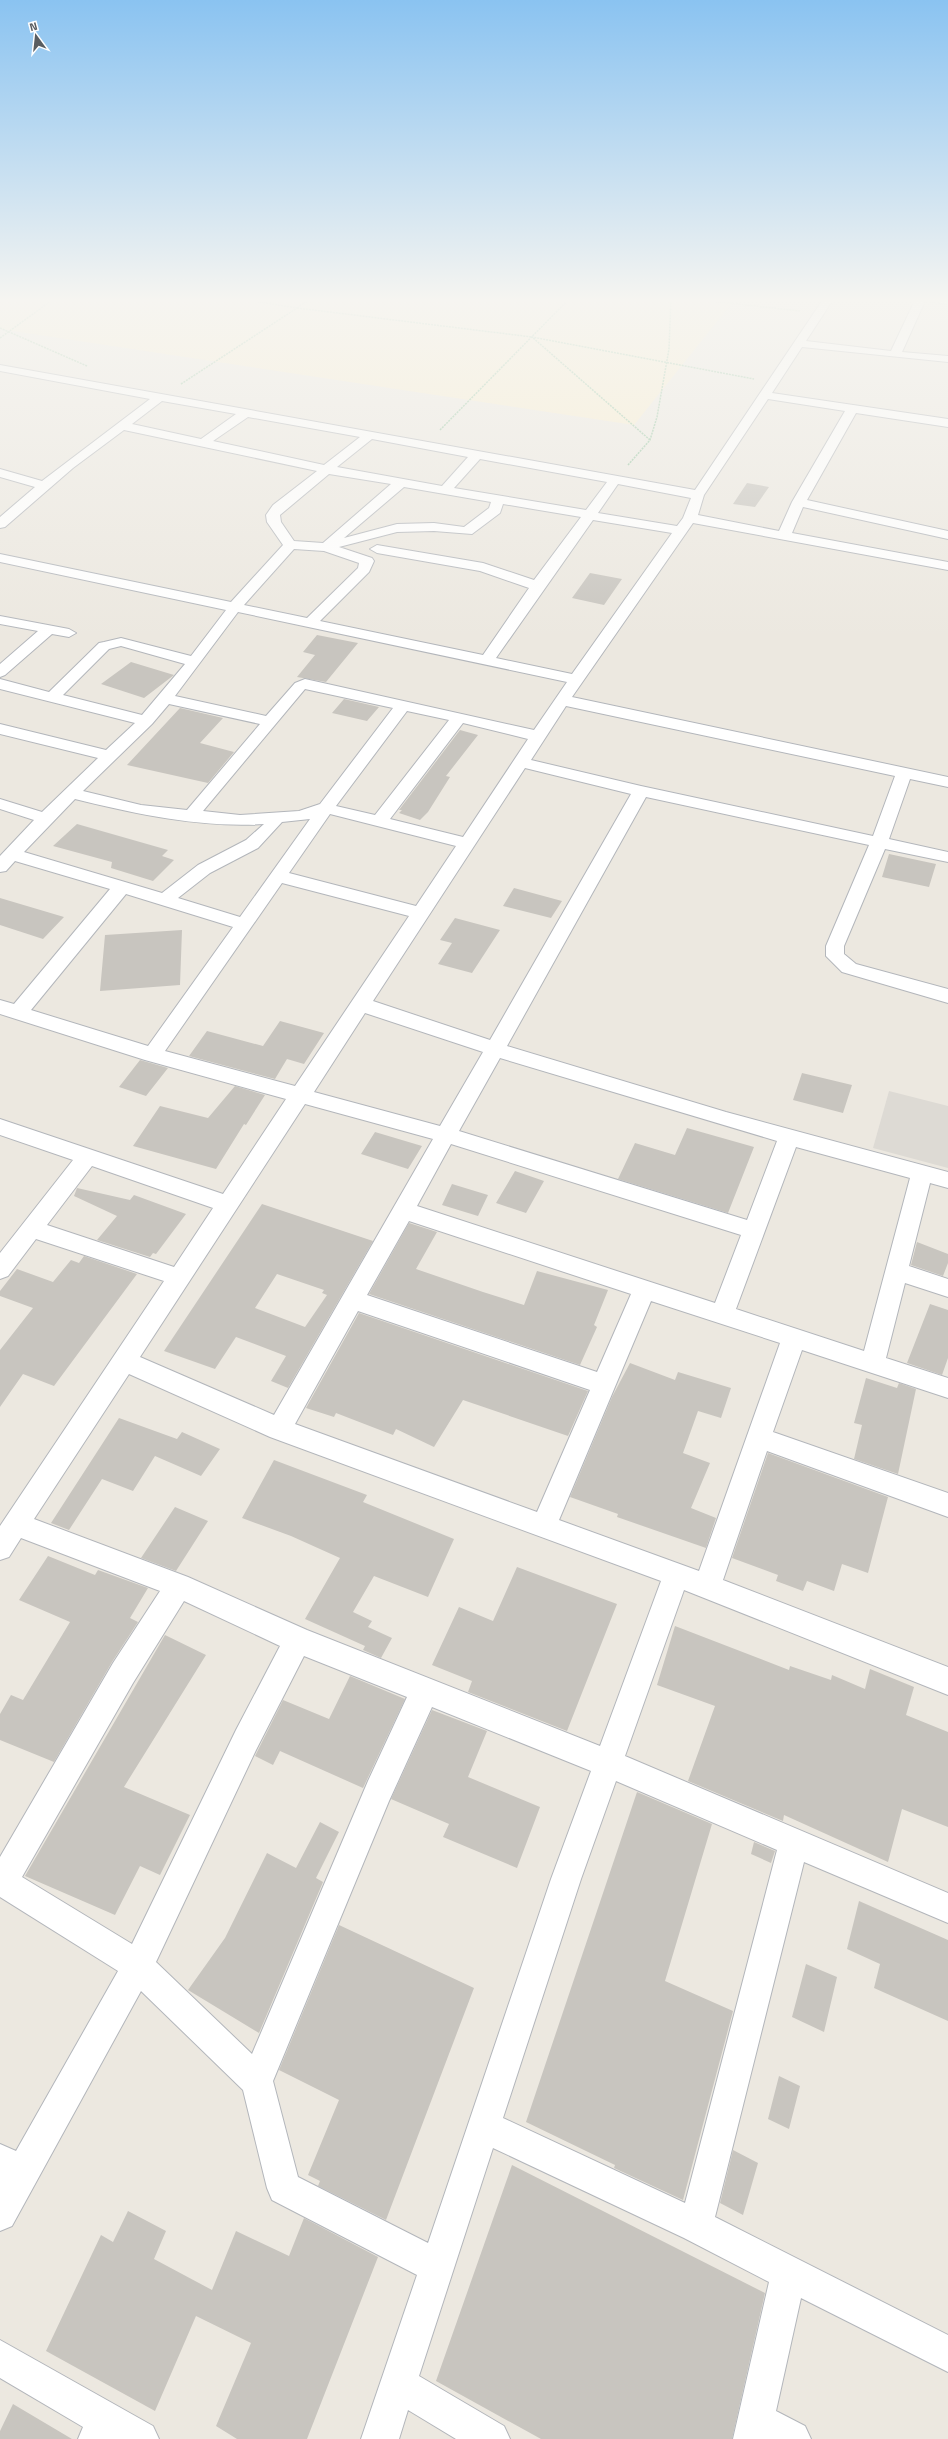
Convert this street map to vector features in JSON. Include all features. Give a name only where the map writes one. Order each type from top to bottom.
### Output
[{"type":"street","points":[[0,524],[44,486],[142,412]]},
{"type":"street","points":[[240,412],[698,495]]},
{"type":"street","points":[[0,1548],[178,1277],[576,679],[686,524],[698,495],[753,412]]},
{"type":"street","points":[[784,537],[799,502],[850,412]]},
{"type":"street","points":[[876,412],[948,423]]},
{"type":"street","points":[[201,444],[246,413]]},
{"type":"street","points":[[124,426],[201,444],[400,483],[591,514],[686,524],[784,537],[946,562]]},
{"type":"street","points":[[290,545],[274,522],[272,515],[289,497],[369,436]]},
{"type":"street","points":[[444,490],[477,455]]},
{"type":"street","points":[[0,473],[44,486]]},
{"type":"street","points":[[487,660],[537,586],[615,480]]},
{"type":"street","points":[[325,548],[400,483]]},
{"type":"street","points":[[325,548],[397,528],[434,527],[467,531],[495,510],[498,499]]},
{"type":"street","points":[[799,502],[948,535]]},
{"type":"street","points":[[311,622],[364,569],[367,561],[397,528]]},
{"type":"street","points":[[290,545],[325,548],[367,561]]},
{"type":"street","points":[[244,924],[121,888],[6,860],[45,818],[146,721],[195,662],[235,607],[290,545]]},
{"type":"street","points":[[378,550],[483,567],[537,586]]},
{"type":"street","points":[[0,558],[311,622],[576,679]]},
{"type":"street","points":[[0,620],[69,634]]},
{"type":"street","points":[[0,672],[48,630]]},
{"type":"street","points":[[52,698],[104,646],[114,643],[121,642],[195,662]]},
{"type":"street","points":[[0,684],[146,721]]},
{"type":"street","points":[[191,816],[300,686],[305,684],[538,736]]},
{"type":"street","points":[[164,698],[270,722]]},
{"type":"street","points":[[562,700],[948,782]]},
{"type":"street","points":[[152,1055],[326,808],[403,705]]},
{"type":"street","points":[[379,822],[459,718]]},
{"type":"street","points":[[0,729],[110,756]]},
{"type":"street","points":[[521,762],[641,791],[880,841],[948,857]]},
{"type":"street","points":[[904,772],[880,841],[835,946],[835,956],[849,968],[948,996]]},
{"type":"street","points":[[279,1429],[351,1299],[641,791]]},
{"type":"street","points":[[71,793],[141,810],[240,820],[301,816],[326,808],[467,843]]},
{"type":"street","points":[[0,804],[45,818]]},
{"type":"street","points":[[165,900],[205,868],[256,843],[267,832],[277,818]]},
{"type":"street","points":[[278,876],[420,913]]},
{"type":"street","points":[[121,888],[9,1010],[152,1055],[300,1094],[446,1135],[752,1230]]},
{"type":"street","points":[[360,1004],[493,1050],[789,1137],[948,1180]]},
{"type":"street","points":[[0,1127],[86,1158],[228,1204]]},
{"type":"street","points":[[722,1315],[752,1230],[789,1137]]},
{"type":"street","points":[[0,1270],[86,1158]]},
{"type":"street","points":[[873,1364],[922,1173]]},
{"type":"street","points":[[402,1210],[948,1388]]},
{"type":"street","points":[[33,1228],[178,1277]]},
{"type":"street","points":[[897,1271],[948,1288]]},
{"type":"street","points":[[544,1526],[644,1290]]},
{"type":"street","points":[[351,1299],[603,1384]]},
{"type":"street","points":[[707,1586],[794,1338]]},
{"type":"street","points":[[123,1361],[279,1429],[676,1576],[707,1586],[948,1680]]},
{"type":"street","points":[[758,1437],[948,1505]]},
{"type":"street","points":[[16,1524],[179,1586],[298,1640],[424,1692],[608,1763],[948,1908]]},
{"type":"street","points":[[380,2439],[566,1879],[676,1576]]},
{"type":"street","points":[[179,1586],[123,1673],[2,1881],[138,1966],[257,2081],[284,2188],[437,2266]]},
{"type":"street","points":[[0,2214],[11,2167],[138,1966],[246,1740],[298,1640]]},
{"type":"street","points":[[257,2081],[378,1791],[424,1692]]},
{"type":"street","points":[[696,2226],[794,1842]]},
{"type":"street","points":[[484,2126],[696,2226],[948,2354]]},
{"type":"street","points":[[788,2274],[755,2430],[792,2439]]},
{"type":"street","points":[[0,2358],[101,2429],[140,2439]]},
{"type":"street","points":[[398,2384],[491,2439]]},
{"type":"path","points":[[425,446],[459,412]]},
{"type":"path","points":[[618,412],[650,440]]},
{"type":"path","points":[[615,480],[650,440],[656,412]]},
{"type":"shaded area","points":[[889,1091],[948,1106],[948,1168],[873,1148]]},
{"type":"sand","points":[[547,412],[645,412],[634,425]]},
{"type":"building","points":[[747,483],[769,487],[755,507],[733,504]]},
{"type":"building","points":[[590,573],[622,579],[604,605],[572,598]]},
{"type":"building","points":[[317,635],[358,643],[326,682],[297,677],[315,655],[303,652]]},
{"type":"building","points":[[131,662],[174,675],[144,698],[101,684]]},
{"type":"building","points":[[344,699],[379,707],[367,721],[332,713]]},
{"type":"building","points":[[180,708],[223,718],[200,743],[234,752],[208,783],[127,765]]},
{"type":"building","points":[[460,730],[478,735],[446,776],[450,777],[428,812],[420,820],[399,813],[402,810],[399,810]]},
{"type":"building","points":[[77,824],[168,850],[162,856],[174,860],[153,881],[111,868],[112,862],[53,846]]},
{"type":"building","points":[[889,854],[936,864],[929,887],[882,877]]},
{"type":"building","points":[[514,888],[562,901],[551,918],[503,906]]},
{"type":"building","points":[[0,898],[64,917],[43,939],[0,925]]},
{"type":"building","points":[[455,918],[500,930],[472,973],[438,964],[452,943],[440,940]]},
{"type":"building","points":[[182,930],[180,985],[100,991],[105,935]]},
{"type":"building","points":[[280,1021],[324,1033],[304,1064],[287,1059],[275,1079],[189,1056],[207,1031],[263,1046]]},
{"type":"building","points":[[140,1060],[168,1068],[146,1096],[119,1087]]},
{"type":"building","points":[[802,1073],[852,1085],[843,1113],[793,1100]]},
{"type":"building","points":[[235,1086],[265,1095],[246,1125],[244,1124],[216,1169],[133,1146],[160,1106],[208,1118]]},
{"type":"building","points":[[687,1128],[754,1147],[728,1213],[618,1179],[635,1143],[675,1155]]},
{"type":"building","points":[[375,1132],[422,1146],[408,1169],[361,1154]]},
{"type":"building","points":[[515,1171],[544,1181],[526,1213],[496,1203]]},
{"type":"building","points":[[452,1184],[488,1195],[478,1216],[442,1205]]},
{"type":"building","points":[[77,1188],[130,1200],[134,1195],[186,1214],[156,1254],[153,1253],[150,1257],[97,1240],[117,1216],[74,1196]]},
{"type":"building","points":[[262,1204],[373,1241],[288,1388],[271,1381],[286,1356],[236,1337],[215,1369],[164,1351]],"holes":[[[277,1274],[324,1290],[322,1293],[327,1295],[305,1327],[255,1308]]]},
{"type":"building","points":[[409,1223],[437,1232],[416,1269],[483,1292],[524,1305],[537,1271],[608,1290],[594,1325],[597,1327],[580,1365],[369,1294]]},
{"type":"building","points":[[917,1242],[948,1254],[948,1263],[943,1276],[911,1265]]},
{"type":"building","points":[[84,1256],[137,1274],[54,1386],[23,1374],[0,1407],[0,1350],[33,1308],[0,1296],[0,1291],[17,1269],[53,1282],[71,1260],[79,1263]]},
{"type":"building","points":[[930,1304],[948,1310],[948,1358],[942,1375],[907,1363]]},
{"type":"building","points":[[359,1313],[588,1391],[568,1436],[463,1400],[434,1447],[396,1429],[393,1435],[336,1413],[334,1417],[306,1408]]},
{"type":"building","points":[[630,1363],[675,1380],[678,1372],[731,1388],[721,1418],[698,1411],[683,1453],[710,1463],[691,1508],[716,1518],[706,1548],[617,1517],[618,1514],[570,1497],[612,1397]]},
{"type":"building","points":[[866,1378],[897,1388],[899,1383],[916,1389],[898,1474],[854,1459],[862,1425],[854,1423]]},
{"type":"building","points":[[119,1418],[177,1439],[182,1432],[220,1449],[201,1476],[155,1456],[133,1491],[102,1479],[69,1530],[51,1523]]},
{"type":"building","points":[[768,1453],[888,1497],[868,1573],[842,1564],[834,1591],[807,1581],[803,1591],[776,1581],[778,1575],[732,1558]]},
{"type":"building","points":[[274,1460],[367,1495],[363,1502],[454,1539],[428,1597],[374,1576],[353,1612],[372,1621],[368,1627],[392,1638],[381,1658],[363,1650],[365,1646],[305,1619],[340,1558],[291,1536],[242,1518]]},
{"type":"building","points":[[175,1507],[208,1521],[176,1571],[141,1558]]},
{"type":"building","points":[[48,1556],[95,1575],[98,1570],[148,1588],[130,1618],[138,1622],[112,1662],[54,1762],[0,1740],[0,1714],[11,1695],[23,1700],[70,1622],[19,1600]]},
{"type":"building","points":[[517,1567],[617,1604],[567,1731],[468,1692],[472,1681],[432,1665],[459,1607],[493,1621]]},
{"type":"building","points":[[675,1626],[789,1670],[790,1666],[831,1680],[832,1675],[865,1689],[870,1669],[914,1687],[906,1715],[948,1732],[948,1827],[902,1809],[888,1862],[784,1815],[783,1821],[688,1781],[715,1706],[657,1685]]},
{"type":"building","points":[[165,1635],[206,1655],[124,1787],[190,1815],[160,1875],[140,1866],[115,1915],[25,1876]]},
{"type":"building","points":[[350,1676],[405,1699],[363,1788],[280,1751],[273,1765],[255,1756],[283,1700],[329,1719]]},
{"type":"building","points":[[432,1710],[487,1731],[468,1777],[540,1807],[517,1868],[443,1837],[449,1824],[391,1799]]},
{"type":"building","points":[[637,1792],[712,1824],[665,1981],[733,2011],[683,2200],[614,2168],[615,2165],[526,2122]]},
{"type":"building","points":[[320,1822],[339,1832],[316,1878],[323,1882],[259,2033],[188,1990],[225,1938],[267,1853],[296,1868]]},
{"type":"building","points":[[754,1842],[775,1851],[771,1863],[751,1854]]},
{"type":"building","points":[[859,1901],[948,1940],[948,2021],[874,1988],[880,1964],[847,1949]]},
{"type":"building","points":[[339,1925],[474,1988],[386,2220],[318,2186],[320,2181],[308,2175],[339,2100],[279,2070]]},
{"type":"building","points":[[806,1964],[837,1977],[824,2032],[792,2017]]},
{"type":"building","points":[[779,2076],[800,2086],[789,2129],[768,2119]]},
{"type":"building","points":[[733,2150],[758,2163],[743,2215],[720,2203]]},
{"type":"building","points":[[512,2165],[765,2293],[732,2439],[541,2439],[436,2381]]},
{"type":"building","points":[[128,2211],[166,2231],[154,2259],[212,2290],[236,2231],[289,2256],[304,2218],[378,2257],[307,2439],[237,2439],[216,2426],[251,2343],[196,2316],[155,2411],[46,2351],[101,2235],[113,2242]]},
{"type":"building","points":[[13,2404],[72,2439],[0,2439],[0,2431]]}]
